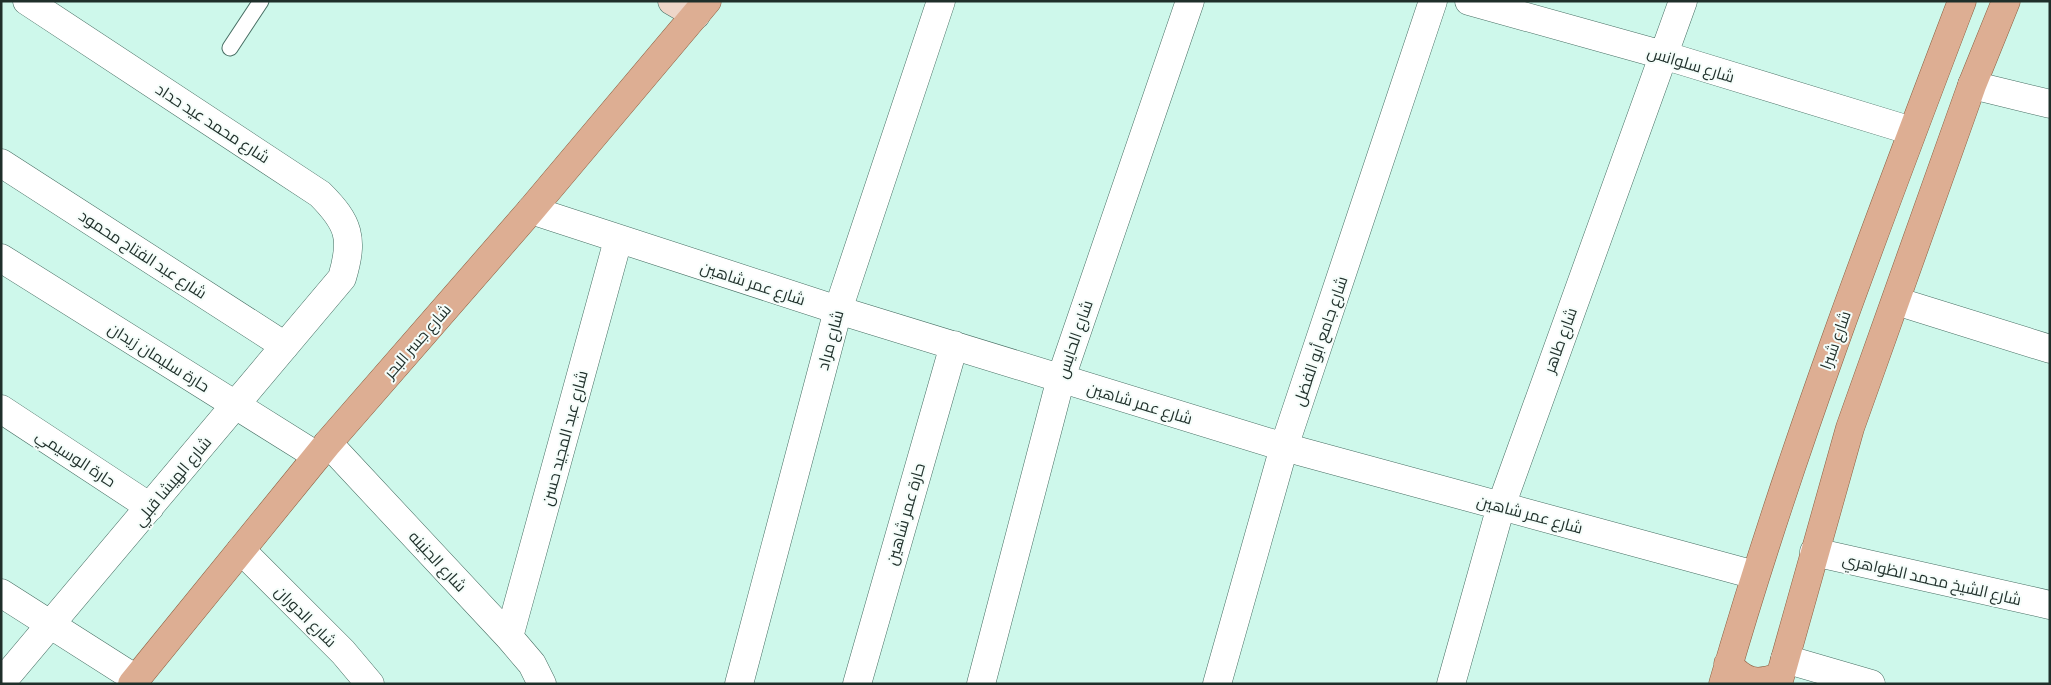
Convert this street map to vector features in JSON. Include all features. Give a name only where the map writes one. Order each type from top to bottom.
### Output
[{"type":"main road","name":"شارع شبرا","points":[[1725,674],[1755,575],[1808,415],[1912,131],[1962,1]]},
{"type":"main road","points":[[1725,674],[1738,675],[1751,682],[1766,683],[1780,673],[1850,428],[1972,84],[2006,1]]},
{"type":"main road","name":"شارع جسر البحر","points":[[134,682],[322,450],[531,210],[702,8]]},
{"type":"street","name":"شارع محمد عيد حداد","points":[[27,1],[320,194],[337,211],[347,232],[349,255],[342,278]]},
{"type":"street","points":[[672,1],[702,8]]},
{"type":"street","name":"شارع مراد","points":[[739,684],[838,310],[940,1]]},
{"type":"street","name":"شارع الحايس","points":[[981,684],[1061,378],[1190,1]]},
{"type":"street","name":"شارع جامع أبو الفضل","points":[[1217,684],[1284,447],[1433,1]]},
{"type":"street","name":"شارع سلوانس","points":[[1469,1],[1663,54],[1912,131]]},
{"type":"street","name":"شارع طاهر","points":[[1451,684],[1501,506],[1683,1]]},
{"type":"street","points":[[1972,84],[2050,104]]},
{"type":"street","name":"شارع عبد الفتاح محمود","points":[[1,163],[285,346]]},
{"type":"street","name":"شارع عمر شاهين","points":[[531,210],[618,240],[838,310],[1284,447],[1755,575]]},
{"type":"street","name":"شارع عبد المجيد حسن","points":[[509,636],[618,240]]},
{"type":"street","name":"حارة سليمان زيدان","points":[[1,258],[236,406],[322,450]]},
{"type":"street","name":"شارع الهيشا قبلي","points":[[1,683],[52,625],[342,278]]},
{"type":"street","points":[[1896,301],[2050,349]]},
{"type":"street","name":"حارة عمر شاهين","points":[[857,684],[954,345]]},
{"type":"street","name":"حارة الوسيمي","points":[[1,409],[150,507]]},
{"type":"street","name":"شارع الجنينه","points":[[322,450],[509,636],[532,664],[542,684]]},
{"type":"street","name":"شارع الدوران","points":[[241,550],[343,652],[370,684]]},
{"type":"street","name":"شارع الشيخ محمد الظواهري","points":[[1814,552],[2050,605]]},
{"type":"street","points":[[1,593],[52,625],[134,682]]},
{"type":"street","points":[[1780,673],[1871,684]]},
{"type":"lane","points":[[230,48],[261,1]]}]
